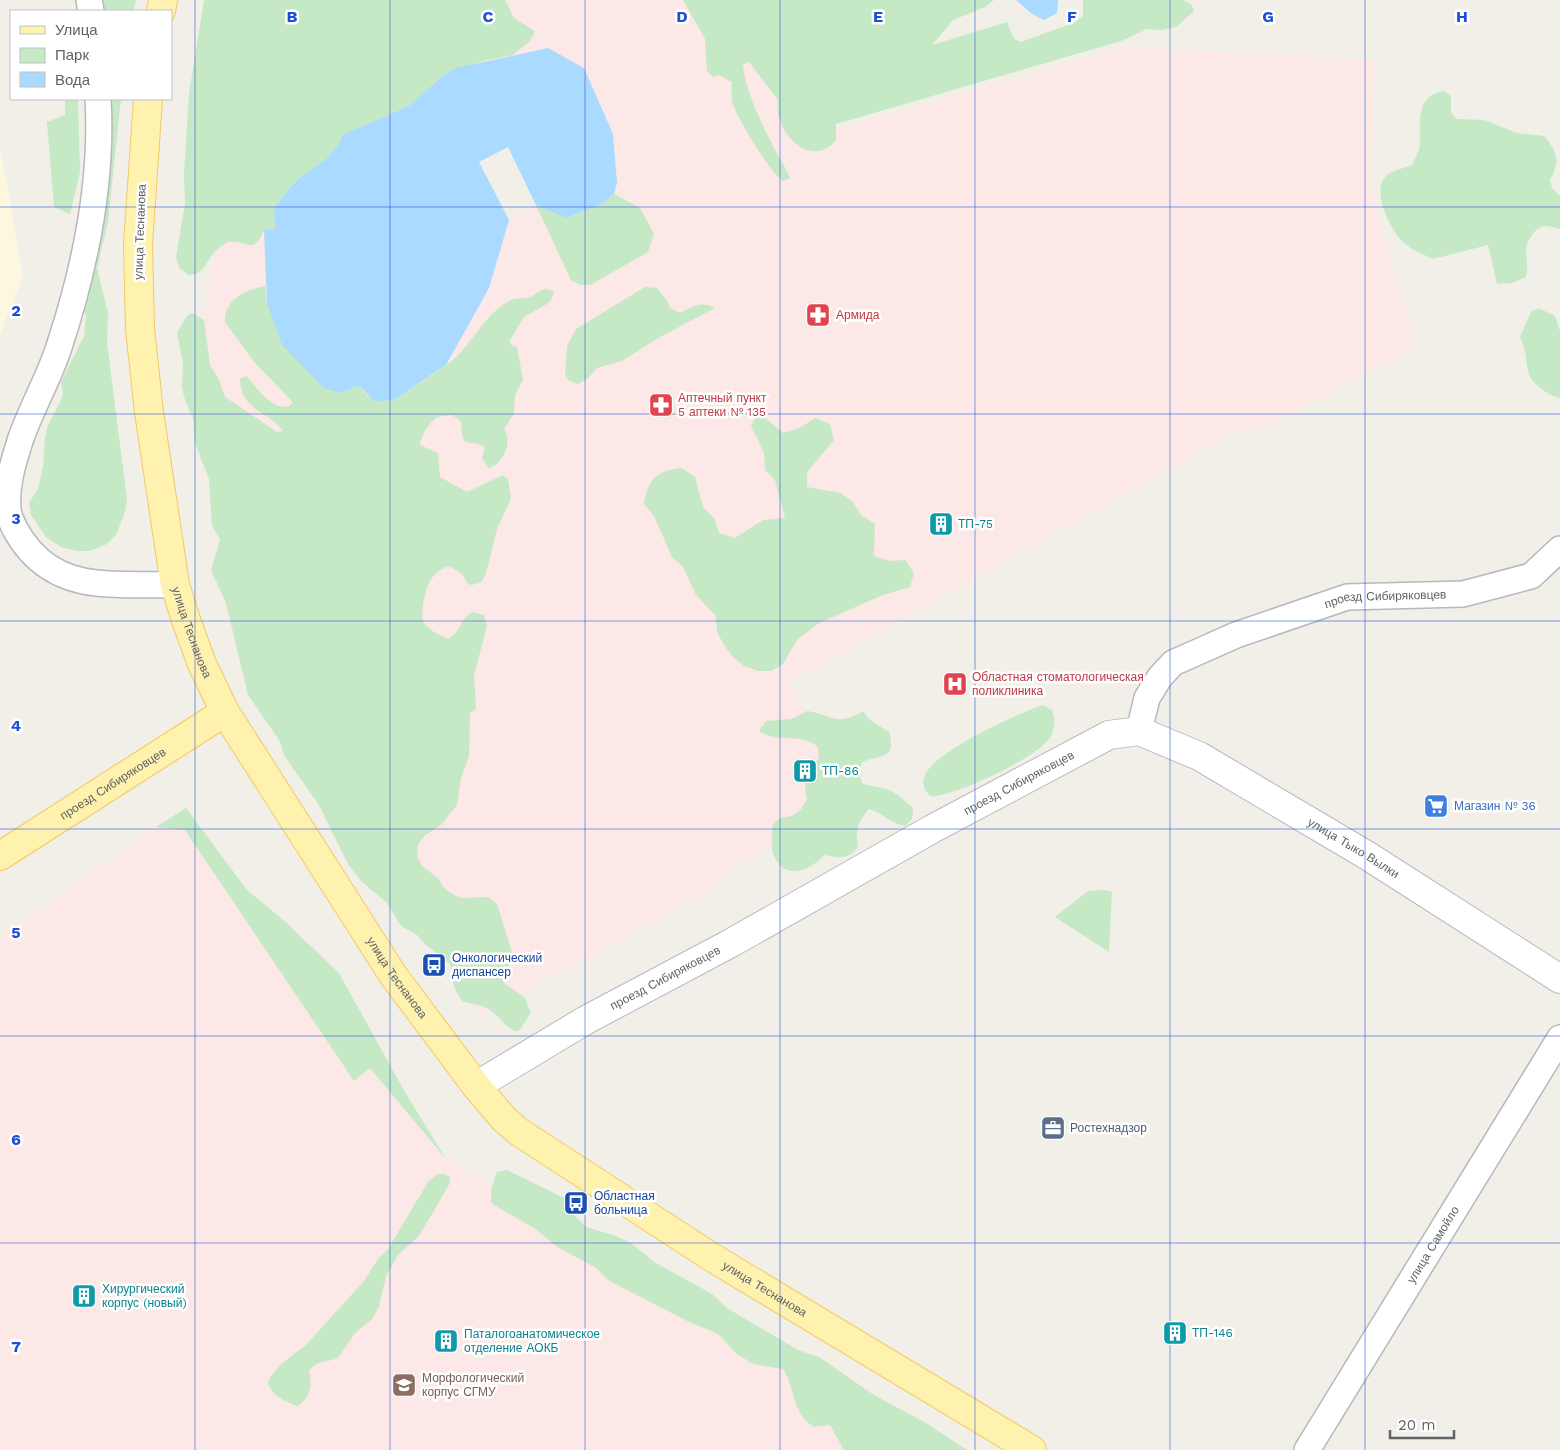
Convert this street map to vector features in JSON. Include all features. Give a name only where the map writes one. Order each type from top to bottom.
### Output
[{"type":"main road","name":"улица Теснанова","points":[[148,100],[138,244],[140,329],[149,412],[175,585],[202,664],[225,712],[392,975],[476,1086],[504,1119],[593,1182],[712,1258],[1032,1450]]},
{"type":"main road","name":"проезд Сибиряковцев","points":[[0,856],[225,712]]},
{"type":"street","points":[[98,100],[100,124],[90,230],[70,312],[54,364],[35,402],[14,460],[10,479],[8,509],[20,538],[40,563],[64,576],[95,583],[175,585]]},
{"type":"street","name":"проезд Сибиряковцев","points":[[476,1086],[586,1020],[731,943],[940,824],[1109,735],[1139,731],[1147,698],[1173,663],[1236,635],[1347,597],[1463,594],[1530,576],[1560,549]]},
{"type":"street","name":"улица Тыко Вылки","points":[[1139,731],[1207,761],[1368,856],[1560,979]]},
{"type":"street","name":"улица Самойло","points":[[1307,1450],[1560,1038]]},
{"type":"shaded area","points":[[259,0],[702,0],[809,138],[1125,47],[1375,60],[1371,190],[1416,347],[1273,423],[1231,434],[790,682],[856,804],[722,873],[725,882],[556,973],[481,1017],[293,727],[196,356],[239,125]],"holes":[[[614,194],[536,205],[509,220],[264,231]]]},
{"type":"shaded area","points":[[0,146],[23,276],[0,334]]},
{"type":"shaded area","points":[[156,827],[185,830],[354,1081],[369,1068],[446,1159],[486,1180],[941,1450],[0,1450],[0,938]]},
{"type":"green space","points":[[101,0],[136,0],[133,10],[101,10]]},
{"type":"green space","points":[[204,0],[505,0],[514,18],[535,31],[530,41],[513,55],[479,62],[441,77],[409,106],[342,135],[339,144],[327,158],[296,181],[274,208],[275,229],[264,231],[260,239],[253,245],[228,242],[215,251],[201,271],[189,275],[180,269],[176,258],[185,203],[184,174],[189,94]]},
{"type":"green space","points":[[683,0],[994,0],[985,7],[953,20],[932,45],[1007,22],[1014,39],[1021,42],[1073,23],[1083,16],[1083,0],[1183,0],[1191,4],[1194,11],[1176,27],[1162,30],[1147,29],[1121,41],[836,124],[836,140],[826,148],[816,151],[805,149],[796,144],[788,135],[781,124],[778,100],[749,62],[743,64],[753,104],[790,178],[783,181],[763,157],[736,112],[732,102],[732,82],[719,75],[713,77],[707,71],[705,39]]},
{"type":"green space","points":[[1444,91],[1451,96],[1451,113],[1457,119],[1484,120],[1517,133],[1544,136],[1555,152],[1556,162],[1550,180],[1552,188],[1560,196],[1560,229],[1546,226],[1535,231],[1530,238],[1526,250],[1526,277],[1512,283],[1497,284],[1488,245],[1433,259],[1405,244],[1394,231],[1384,211],[1380,191],[1382,182],[1390,173],[1412,165],[1419,150],[1423,107],[1434,94]]},
{"type":"green space","points":[[65,100],[78,100],[80,172],[70,214],[54,207],[47,122],[65,115]]},
{"type":"green space","points":[[106,100],[121,100],[108,222],[97,268],[108,313],[107,343],[127,499],[125,512],[116,535],[107,544],[90,551],[78,551],[61,547],[46,537],[31,515],[29,503],[38,489],[43,467],[45,437],[48,425],[60,403],[63,393],[61,382],[84,336],[86,315],[78,304]]},
{"type":"green space","points":[[614,194],[640,208],[654,234],[648,252],[590,285],[580,285],[571,280],[536,205],[566,218],[602,204]]},
{"type":"green space","points":[[265,286],[267,303],[340,393],[356,386],[361,387],[368,397],[394,400],[436,373],[457,356],[485,321],[501,306],[511,300],[528,298],[544,289],[554,292],[550,302],[524,317],[510,340],[511,345],[517,347],[523,380],[515,395],[514,413],[504,429],[507,434],[507,446],[498,463],[488,468],[482,458],[485,447],[465,441],[461,421],[452,415],[437,417],[428,426],[420,445],[438,453],[440,477],[467,492],[503,475],[508,479],[511,498],[497,529],[482,582],[472,585],[468,584],[462,574],[449,566],[433,576],[423,605],[423,622],[432,631],[448,639],[472,612],[484,615],[487,626],[474,675],[476,709],[470,713],[469,756],[461,778],[457,805],[441,825],[424,836],[418,845],[417,856],[422,866],[438,878],[445,889],[456,896],[463,898],[488,897],[497,904],[513,955],[502,978],[504,983],[525,998],[531,1013],[519,1031],[511,1029],[487,1008],[462,1001],[454,987],[450,964],[417,935],[401,926],[386,902],[361,881],[348,864],[319,805],[285,757],[279,740],[248,695],[226,603],[211,570],[220,540],[212,525],[209,479],[195,443],[193,419],[184,397],[182,386],[183,363],[177,333],[187,316],[192,313],[204,320],[210,365],[219,380],[225,397],[277,432],[283,431],[245,398],[240,379],[246,376],[264,396],[275,404],[288,407],[293,402],[255,363],[225,322],[228,307],[232,302],[244,293]]},
{"type":"green space","points":[[645,287],[657,288],[668,302],[669,307],[680,313],[701,304],[715,308],[660,337],[622,361],[597,368],[587,379],[578,384],[568,380],[565,375],[567,346],[576,329]]},
{"type":"green space","points":[[1539,308],[1555,316],[1560,331],[1560,398],[1546,392],[1529,376],[1525,350],[1520,337],[1531,312]]},
{"type":"green space","points":[[758,412],[783,433],[799,428],[816,418],[830,424],[834,440],[807,472],[807,487],[840,493],[853,502],[861,515],[875,524],[874,556],[889,561],[905,560],[914,573],[910,587],[883,595],[819,623],[797,640],[783,664],[771,671],[758,671],[744,666],[733,657],[717,632],[716,616],[696,595],[683,567],[672,557],[654,516],[644,504],[648,488],[655,477],[666,471],[682,468],[695,477],[703,507],[714,518],[719,533],[735,538],[763,520],[785,518],[775,480],[765,470],[764,453],[751,426]]},
{"type":"green space","points":[[1042,705],[1052,710],[1054,724],[1053,732],[1041,747],[1011,766],[974,784],[941,795],[930,796],[928,794],[924,786],[924,778],[930,768],[941,757],[995,725]]},
{"type":"green space","points":[[807,711],[846,719],[863,711],[870,720],[889,732],[891,747],[889,752],[881,757],[862,762],[859,772],[862,783],[890,790],[907,802],[913,808],[912,819],[905,826],[900,825],[869,809],[858,826],[858,847],[851,854],[843,857],[824,855],[806,869],[792,871],[780,865],[773,854],[772,826],[779,818],[797,813],[805,804],[807,799],[805,787],[807,777],[819,758],[818,747],[804,740],[774,737],[759,731],[766,721],[791,719]]},
{"type":"green space","points":[[186,808],[247,890],[281,918],[339,973],[406,1094],[446,1159],[370,1068],[354,1081],[185,830],[156,827]]},
{"type":"green space","points":[[1104,890],[1112,892],[1109,952],[1055,917],[1088,891]]},
{"type":"green space","points":[[507,1170],[564,1198],[573,1214],[586,1227],[613,1235],[631,1243],[654,1262],[712,1294],[727,1308],[798,1350],[819,1357],[874,1395],[926,1423],[967,1450],[844,1450],[830,1425],[814,1427],[807,1422],[798,1408],[783,1369],[753,1364],[737,1354],[718,1334],[685,1320],[608,1280],[596,1268],[556,1246],[537,1230],[491,1203],[491,1189],[497,1172]]},
{"type":"green space","points":[[438,1174],[450,1177],[450,1183],[419,1236],[398,1255],[386,1276],[379,1306],[373,1318],[355,1333],[338,1358],[312,1367],[309,1371],[310,1390],[306,1399],[298,1406],[280,1398],[270,1388],[268,1384],[269,1379],[281,1364],[307,1344],[364,1281],[378,1259],[388,1249],[428,1182]]},
{"type":"water","points":[[1016,0],[1058,0],[1057,13],[1044,20],[1032,14]]},
{"type":"water","points":[[548,48],[584,68],[613,134],[617,183],[614,194],[602,204],[566,218],[536,205],[509,220],[489,288],[446,365],[394,400],[373,401],[361,387],[356,386],[340,393],[324,388],[282,345],[267,303],[264,230],[275,229],[274,208],[296,181],[327,158],[339,144],[342,135],[409,106],[441,77],[456,68]]},
{"type":"pier","points":[[508,147],[536,205],[509,220],[479,162]]},
{"type":"place","name":"Армида","points":[[818,315]]},
{"type":"place","name":"Аптечный пункт 5 аптеки № 135","points":[[661,405]]},
{"type":"place","name":"ТП-75","points":[[941,524]]},
{"type":"place","name":"Областная стоматологическая поликлиника","points":[[955,684]]},
{"type":"place","name":"ТП-86","points":[[805,771]]},
{"type":"place","name":"Магазин № 36","points":[[1436,806]]},
{"type":"place","name":"Онкологический диспансер","points":[[434,965]]},
{"type":"place","name":"Ростехнадзор","points":[[1053,1128]]},
{"type":"place","name":"Областная больница","points":[[576,1203]]},
{"type":"place","name":"Хирургический корпус (новый)","points":[[84,1296]]},
{"type":"place","name":"ТП-146","points":[[1175,1333]]},
{"type":"place","name":"Паталогоанатомическое отделение АОКБ","points":[[446,1341]]},
{"type":"place","name":"Морфологический корпус СГМУ","points":[[404,1385]]}]
